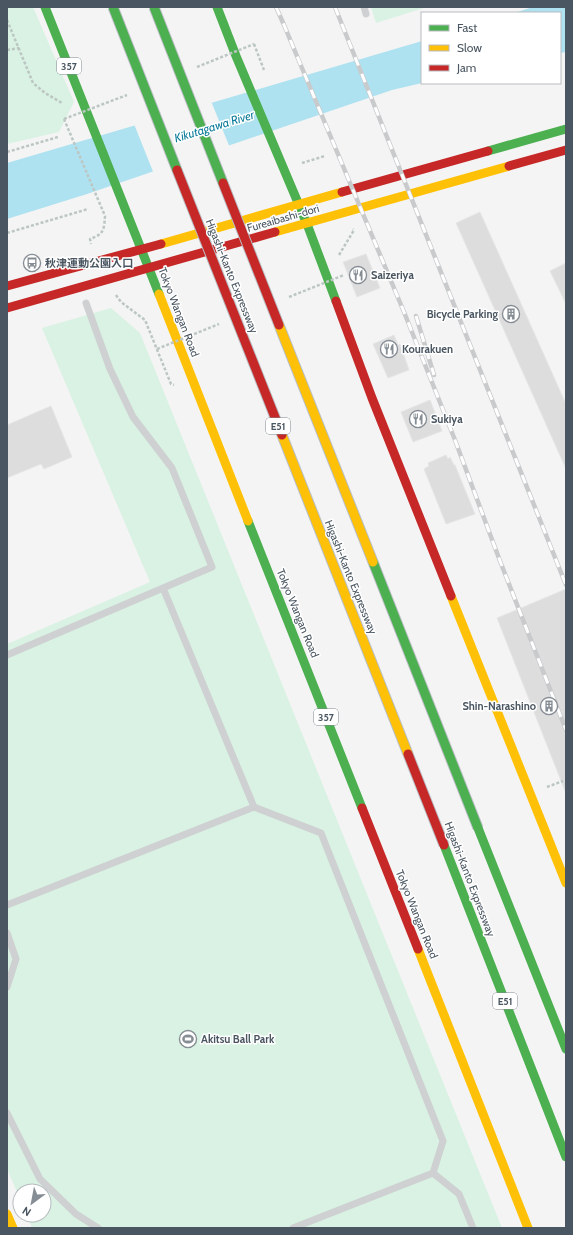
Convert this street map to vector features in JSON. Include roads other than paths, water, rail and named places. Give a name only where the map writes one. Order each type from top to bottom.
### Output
[{"type":"main road","name":"Tokyo Wangan Road","points":[[45,7],[528,1228]]},
{"type":"main road","name":"Higashi-Kanto Expressway","points":[[113,7],[566,1157]]},
{"type":"main road","points":[[154,7],[566,1049]]},
{"type":"main road","points":[[217,7],[236,56],[307,224],[372,398],[566,883]]},
{"type":"main road","name":"Fureaibashi-dori","points":[[7,286],[566,129]]},
{"type":"main road","name":"Fureaibashi-dori","points":[[7,308],[566,150]]},
{"type":"main road","points":[[7,1214],[13,1228]]},
{"type":"lane","points":[[7,655],[212,567],[172,468],[133,417],[110,370],[86,303]]},
{"type":"lane","points":[[163,588],[254,807]]},
{"type":"lane","points":[[7,905],[254,807],[321,833],[443,1141],[433,1173]]},
{"type":"lane","points":[[7,933],[16,960],[7,986]]},
{"type":"lane","points":[[7,1113],[40,1179],[76,1214],[98,1228]]},
{"type":"lane","points":[[293,1228],[433,1173]]},
{"type":"lane","points":[[433,1173],[459,1194],[473,1228]]},
{"type":"water","points":[[533,7],[566,7],[566,52],[561,53],[561,12],[517,12]]},
{"type":"water","name":"Kikutagawa River","points":[[421,41],[421,83],[392,90],[87,194],[7,219],[7,163]]},
{"type":"railway","points":[[276,7],[404,312],[455,440],[500,561],[566,730]]},
{"type":"railway","points":[[335,7],[566,585]]},
{"type":"railway","points":[[416,316],[434,375]]},
{"type":"place","name":"秋津運動公園入口","points":[[32,263]]},
{"type":"place","name":"Saizeriya","points":[[358,275]]},
{"type":"place","name":"Bicycle Parking","points":[[511,314]]},
{"type":"place","name":"Kourakuen","points":[[389,349]]},
{"type":"place","name":"Sukiya","points":[[418,419]]},
{"type":"place","name":"Shin-Narashino","points":[[549,706]]},
{"type":"place","name":"Akitsu Ball Park","points":[[188,1039]]}]
